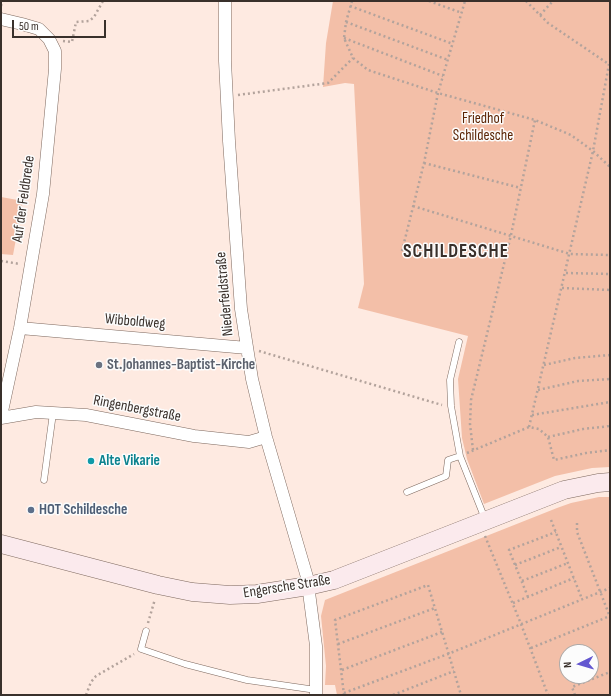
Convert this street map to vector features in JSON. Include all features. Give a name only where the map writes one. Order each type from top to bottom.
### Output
[{"type":"main road","name":"Engersche Straße","points":[[1,544],[158,585],[192,592],[230,595],[257,594],[308,586],[334,580],[564,490],[610,482]]},
{"type":"street","name":"Niederfeldstraße","points":[[225,1],[225,61],[241,309],[252,379],[266,437],[306,572],[316,646],[316,693]]},
{"type":"street","points":[[1,19],[38,29],[49,39]]},
{"type":"street","name":"Auf der Feldbrede","points":[[1,417],[20,328],[43,194],[55,70],[55,51],[49,39]]},
{"type":"street","name":"Wibboldweg","points":[[20,328],[247,348]]},
{"type":"street","name":"Ringenbergstraße","points":[[1,417],[36,412],[86,415],[202,437],[249,442],[266,437]]},
{"type":"lane","points":[[459,342],[450,380],[451,406],[460,456],[482,522]]},
{"type":"lane","points":[[44,480],[53,413]]},
{"type":"lane","points":[[407,492],[446,476],[448,460],[460,456]]},
{"type":"lane","points":[[146,631],[142,649],[185,664],[247,680],[316,693]]},
{"type":"path","points":[[1,6],[2,1]]},
{"type":"path","points":[[49,39],[72,42],[76,22],[89,21],[94,17],[103,1]]},
{"type":"path","points":[[352,1],[346,22],[344,38],[353,58],[368,70],[438,94],[535,120],[571,136],[593,151],[610,167]]},
{"type":"path","points":[[429,1],[438,2],[462,13]]},
{"type":"path","points":[[402,251],[424,163],[438,94],[465,1]]},
{"type":"path","points":[[526,1],[548,24],[609,65],[593,151],[566,273],[529,427]]},
{"type":"path","points":[[540,15],[553,1]]},
{"type":"path","points":[[350,6],[453,44]]},
{"type":"path","points":[[346,22],[448,60]]},
{"type":"path","points":[[344,38],[443,76]]},
{"type":"path","points":[[227,97],[328,83],[353,58]]},
{"type":"path","points":[[473,450],[470,424],[472,400],[511,235],[535,120]]},
{"type":"path","points":[[424,163],[521,188]]},
{"type":"path","points":[[413,206],[570,254],[610,255]]},
{"type":"path","points":[[1,261],[31,266]]},
{"type":"path","points":[[566,273],[610,274]]},
{"type":"path","points":[[562,288],[610,290]]},
{"type":"path","points":[[247,348],[444,406],[451,406]]},
{"type":"path","points":[[544,364],[575,358],[610,355]]},
{"type":"path","points":[[538,390],[578,381],[610,378]]},
{"type":"path","points":[[532,414],[610,402]]},
{"type":"path","points":[[548,437],[583,429],[610,426]]},
{"type":"path","points":[[460,456],[529,427],[539,429],[548,437],[554,460],[586,453],[610,450]]},
{"type":"path","points":[[551,520],[582,599]]},
{"type":"path","points":[[482,522],[483,532],[531,648],[548,695]]},
{"type":"path","points":[[531,648],[610,616],[577,532],[577,523]]},
{"type":"path","points":[[528,597],[509,550],[556,532]]},
{"type":"path","points":[[515,565],[562,547]]},
{"type":"path","points":[[522,581],[568,563]]},
{"type":"path","points":[[513,604],[574,578]]},
{"type":"path","points":[[146,631],[158,585]]},
{"type":"path","points":[[455,695],[460,694],[454,671],[448,654],[428,585],[335,620],[344,694],[448,654],[610,588]]},
{"type":"path","points":[[338,644],[435,608]]},
{"type":"path","points":[[342,670],[442,632]]},
{"type":"path","points":[[86,695],[91,682],[96,676],[142,649]]},
{"type":"path","points":[[394,695],[454,671]]},
{"type":"path","points":[[575,695],[572,687],[610,672]]},
{"type":"green space","name":"Friedhof Schildesche","points":[[333,1],[610,1],[610,467],[592,468],[555,476],[484,504],[467,459],[462,438],[458,379],[468,336],[358,308],[364,284],[354,84],[345,83],[323,87],[326,43]]},
{"type":"green space","points":[[1,197],[23,201],[13,255],[1,254]]},
{"type":"green space","points":[[599,497],[610,497],[610,695],[337,695],[335,685],[325,685],[326,666],[321,616],[325,600],[571,503]]},
{"type":"place","name":"St.Johannes-Baptist-Kirche","points":[[99,365]]},
{"type":"place","name":"Alte Vikarie","points":[[91,461]]},
{"type":"place","name":"HOT Schildesche","points":[[31,510]]},
{"type":"district","name":"SCHILDESCHE","points":[[456,252]]}]
